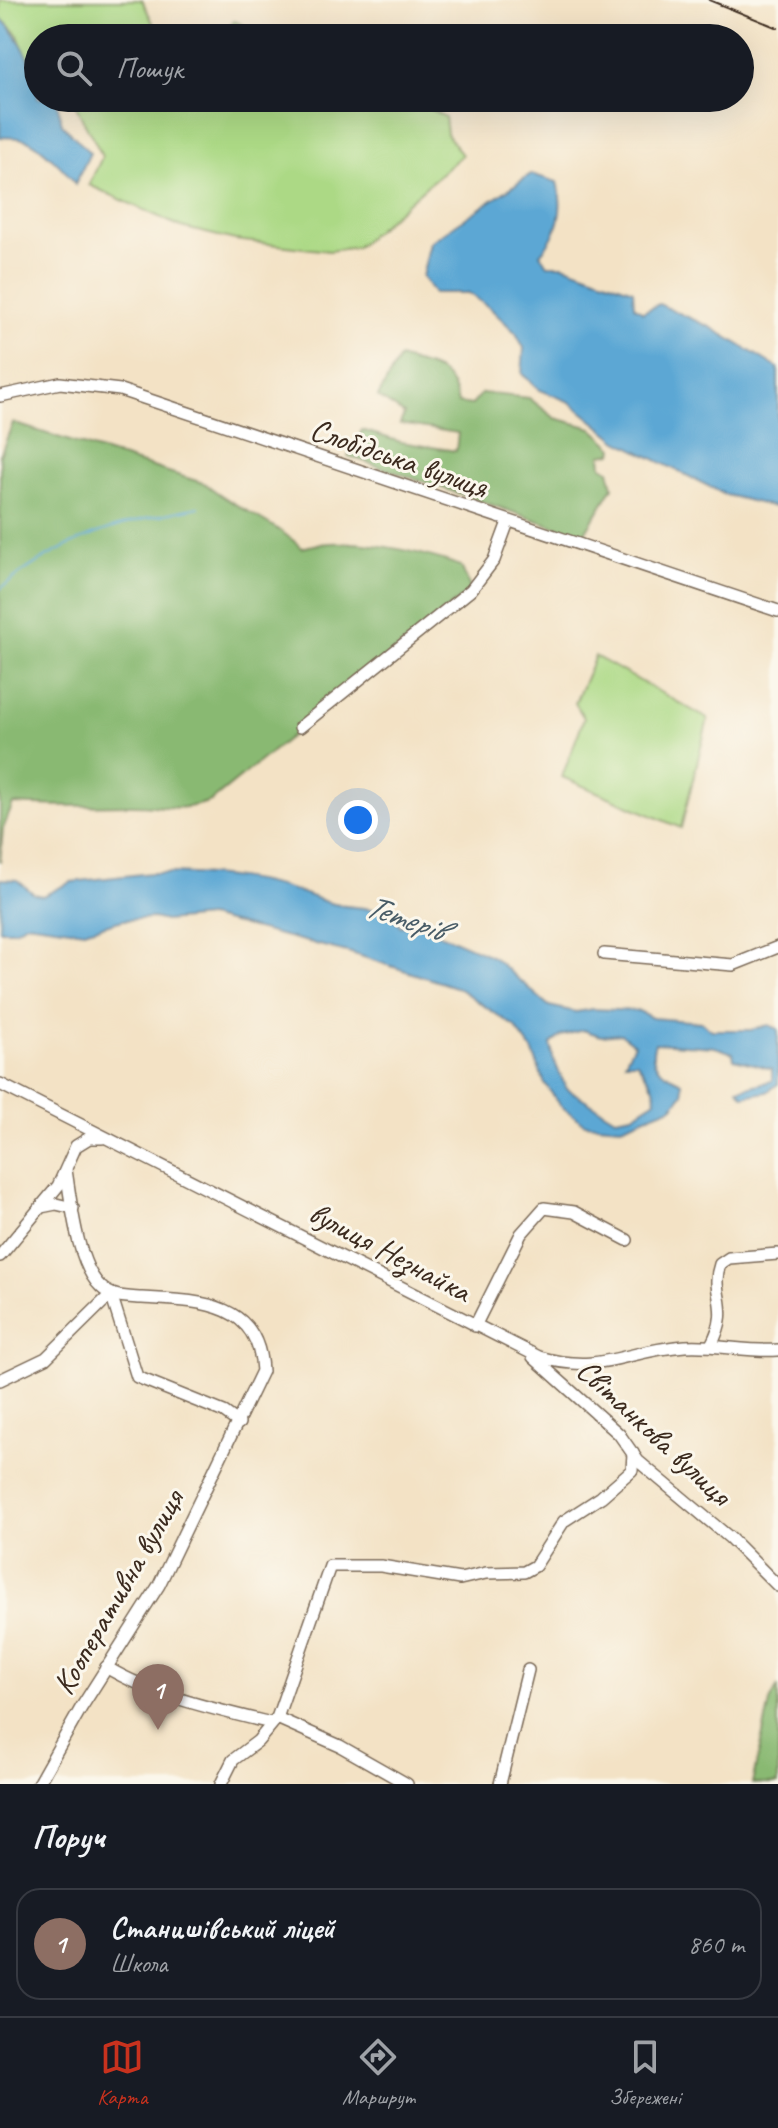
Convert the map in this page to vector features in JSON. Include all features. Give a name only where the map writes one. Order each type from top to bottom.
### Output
[{"type":"street","name":"Слобідська вулиця","points":[[0,396],[60,383],[120,390],[749,603],[778,609]]},
{"type":"street","points":[[300,727],[471,590],[494,560],[508,522]]},
{"type":"street","points":[[604,954],[733,965],[778,947]]},
{"type":"street","name":"вулиця Незнайка","points":[[0,1084],[527,1352],[565,1365],[590,1366],[651,1350],[711,1345],[755,1351],[778,1350]]},
{"type":"street","points":[[0,1256],[40,1207],[82,1141],[108,1138]]},
{"type":"street","points":[[66,1170],[91,1275],[111,1294],[137,1377],[224,1412],[239,1423]]},
{"type":"street","points":[[40,1207],[56,1204],[73,1208]]},
{"type":"street","points":[[475,1326],[521,1234],[544,1208],[574,1212],[627,1240]]},
{"type":"street","points":[[711,1345],[723,1315],[717,1278],[720,1264],[729,1258],[778,1254]]},
{"type":"street","points":[[0,1380],[46,1358],[111,1294]]},
{"type":"street","name":"Кооперативна вулиця","points":[[38,1784],[106,1667],[159,1585],[262,1371],[259,1347],[244,1322],[197,1301],[111,1294]]},
{"type":"street","name":"Світанкова вулиця","points":[[527,1352],[619,1434],[633,1453],[776,1581]]},
{"type":"street","points":[[221,1784],[233,1760],[258,1741],[277,1718],[330,1566],[381,1566],[460,1579],[486,1573],[524,1572],[535,1566],[564,1521],[601,1497],[632,1470],[633,1453]]},
{"type":"street","points":[[106,1667],[129,1681],[246,1717],[271,1723],[277,1718]]},
{"type":"street","points":[[500,1784],[528,1670]]},
{"type":"street","points":[[277,1718],[340,1746],[407,1784]]},
{"type":"green space","points":[[0,0],[142,0],[154,24],[24,24],[24,52],[18,35],[0,17]]},
{"type":"green space","points":[[436,112],[445,117],[447,134],[462,155],[357,247],[329,251],[235,240],[181,227],[89,185],[102,157],[79,113]]},
{"type":"green space","points":[[399,358],[445,375],[458,403],[472,405],[482,393],[529,398],[555,418],[592,428],[614,448],[613,453],[601,455],[602,466],[609,470],[613,487],[583,536],[348,456],[362,430],[401,442],[456,451],[458,433],[400,424],[404,414],[378,397]]},
{"type":"green space","points":[[13,423],[206,484],[302,548],[339,543],[382,546],[461,566],[471,590],[211,801],[180,808],[13,804],[3,829],[0,862],[0,455]]},
{"type":"green space","points":[[595,656],[708,719],[681,828],[562,777],[584,718],[575,703]]},
{"type":"green space","points":[[778,1686],[778,1784],[752,1784],[770,1702]]},
{"type":"water","points":[[0,17],[24,49],[24,112],[59,112],[62,124],[90,153],[75,184],[53,159],[33,143],[21,138],[0,137]]},
{"type":"water","points":[[531,174],[557,182],[559,191],[559,220],[552,238],[540,254],[548,265],[563,265],[633,290],[634,306],[643,312],[659,304],[710,327],[778,368],[778,508],[726,495],[618,441],[570,402],[540,390],[522,374],[524,348],[516,333],[490,308],[468,293],[434,293],[422,277],[430,242]]},
{"type":"water","points":[[151,873],[216,875],[279,886],[332,904],[373,909],[383,912],[401,926],[417,924],[493,957],[549,1006],[576,1012],[593,1009],[639,1011],[652,1018],[701,1022],[712,1030],[751,1030],[769,1025],[778,1029],[778,1084],[767,1092],[744,1096],[738,1089],[772,1081],[772,1069],[734,1059],[733,1053],[715,1047],[655,1043],[653,1058],[658,1068],[682,1082],[683,1094],[672,1107],[621,1127],[585,1124],[561,1106],[545,1084],[532,1050],[515,1027],[458,988],[351,953],[208,917],[165,921],[153,918],[123,920],[84,931],[26,923],[15,930],[0,930],[1,879],[17,880],[34,894],[43,896],[71,882]],"holes":[[[583,1030],[601,1036],[621,1034],[634,1044],[625,1062],[637,1062],[654,1087],[656,1100],[633,1115],[615,1118],[566,1088],[553,1058],[551,1044],[561,1036]]]},
{"type":"waterway","points":[[0,589],[23,571],[94,534],[199,507]]},
{"type":"railway","points":[[709,0],[778,28]]},
{"type":"place","name":"Станишівський ліцей","points":[[158,1730]]},
{"type":"water label","name":"Тетерів","points":[[405,917]]}]
